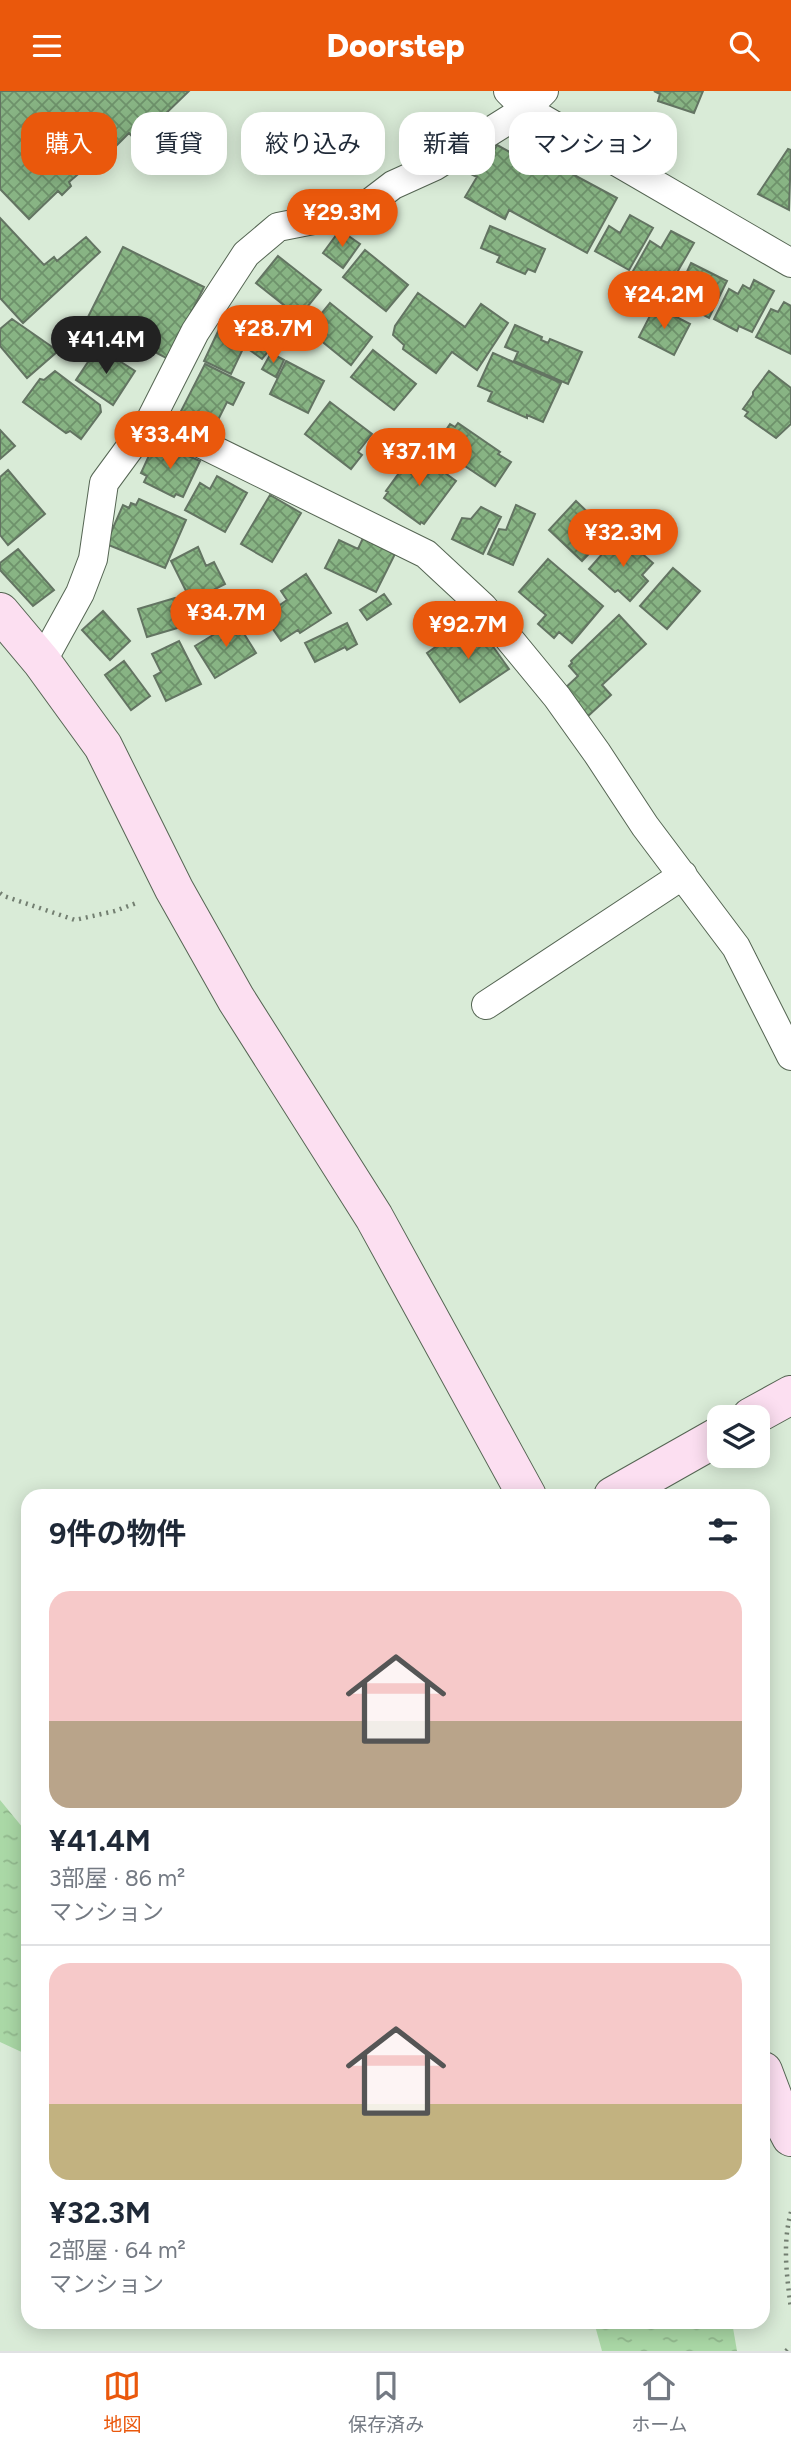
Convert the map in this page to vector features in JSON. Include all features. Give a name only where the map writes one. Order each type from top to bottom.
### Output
[{"type":"street","points":[[43,662],[80,593],[93,559],[104,483],[151,419],[195,332],[238,265],[246,254],[278,227],[359,211],[393,184],[435,166],[526,97],[791,263]]},
{"type":"street","points":[[151,419],[426,554],[483,607],[557,697],[645,825],[736,947],[791,1056]]},
{"type":"street","points":[[0,612],[43,662],[103,746],[174,889],[236,999],[374,1217],[523,1489]]},
{"type":"street","points":[[486,1005],[682,875]]},
{"type":"street","points":[[770,1407],[791,1395]]},
{"type":"street","points":[[625,1489],[707,1443]]},
{"type":"street","points":[[770,2090],[791,2137]]},
{"type":"path","points":[[2,895],[75,920],[116,911],[174,889]]},
{"type":"path","points":[[791,2212],[787,2226],[786,2271],[791,2309]]},
{"type":"path","points":[[786,2351],[791,2346]]},
{"type":"water","points":[[0,1800],[21,1826],[21,2052],[0,2042]]},
{"type":"water","points":[[596,2329],[733,2329],[737,2351],[602,2351]]},
{"type":"building","points":[[0,91],[189,91],[167,112],[131,112],[131,135],[129,133],[117,145],[117,112],[21,112],[21,175],[77,175],[69,182],[71,186],[62,195],[58,191],[29,219],[0,189]]},
{"type":"building","points":[[654,91],[703,91],[694,113],[658,101],[660,94]]},
{"type":"building","points":[[497,145],[509,152],[509,175],[574,175],[617,198],[587,253],[509,210],[505,219],[465,197],[477,177],[473,175],[495,175]]},
{"type":"building","points":[[788,149],[791,150],[789,210],[758,194]]},
{"type":"building","points":[[630,215],[653,228],[629,270],[595,251],[609,226],[620,233]]},
{"type":"building","points":[[0,218],[44,265],[54,257],[57,261],[86,237],[100,252],[23,323],[0,298]]},
{"type":"building","points":[[490,226],[545,249],[535,272],[528,269],[525,274],[497,262],[500,256],[481,248]]},
{"type":"building","points":[[340,230],[360,244],[343,268],[323,253]]},
{"type":"building","points":[[671,231],[694,243],[667,290],[633,271],[650,241],[661,248]]},
{"type":"building","points":[[123,247],[204,287],[168,359],[88,317]]},
{"type":"building","points":[[365,250],[408,285],[386,311],[343,277]]},
{"type":"building","points":[[278,256],[321,290],[299,317],[256,283]]},
{"type":"building","points":[[691,263],[727,281],[709,318],[675,297]]},
{"type":"building","points":[[754,280],[774,291],[752,332],[739,326],[737,331],[714,319],[729,289],[738,294],[743,285],[750,289]]},
{"type":"building","points":[[418,293],[465,327],[481,304],[508,323],[477,370],[452,352],[436,373],[403,349],[404,345],[393,335],[395,326]]},
{"type":"building","points":[[784,302],[791,306],[791,354],[756,337],[771,309],[778,312]]},
{"type":"building","points":[[330,303],[372,337],[351,365],[308,330]]},
{"type":"building","points":[[655,306],[690,324],[674,355],[639,337]]},
{"type":"building","points":[[233,316],[252,328],[246,336],[228,324]]},
{"type":"building","points":[[12,319],[58,351],[27,378],[0,346],[0,329]]},
{"type":"building","points":[[222,323],[249,336],[231,374],[204,361]]},
{"type":"building","points":[[515,325],[542,337],[541,340],[548,343],[550,339],[582,352],[568,384],[514,361],[518,352],[505,347]]},
{"type":"building","points":[[257,335],[272,347],[262,359],[247,348]]},
{"type":"building","points":[[98,347],[135,371],[113,405],[76,380]]},
{"type":"building","points":[[373,350],[416,384],[394,410],[351,377]]},
{"type":"building","points":[[271,353],[284,360],[276,377],[262,369]]},
{"type":"building","points":[[493,353],[561,383],[543,422],[488,401],[492,392],[478,386]]},
{"type":"building","points":[[286,361],[324,381],[308,413],[270,394]]},
{"type":"building","points":[[205,364],[244,383],[233,405],[227,402],[211,434],[178,417]]},
{"type":"building","points":[[55,371],[100,405],[101,412],[81,439],[70,431],[66,433],[23,402],[40,379],[44,380]]},
{"type":"building","points":[[769,371],[791,388],[791,424],[776,438],[745,416],[748,412],[743,409]]},
{"type":"building","points":[[330,402],[372,434],[358,452],[362,455],[351,469],[305,434]]},
{"type":"building","points":[[458,423],[511,462],[495,486],[435,446],[450,424],[455,427]]},
{"type":"building","points":[[0,430],[15,446],[0,459]]},
{"type":"building","points":[[161,444],[200,461],[183,497],[176,494],[174,497],[144,482],[147,476],[141,473],[152,449],[158,452]]},
{"type":"building","points":[[415,451],[456,481],[424,524],[420,524],[384,498],[388,492],[386,491]]},
{"type":"building","points":[[8,470],[45,514],[8,545],[0,535],[0,477]]},
{"type":"building","points":[[217,476],[247,493],[225,532],[185,510],[200,483],[210,489]]},
{"type":"building","points":[[270,495],[301,513],[272,562],[241,544]]},
{"type":"building","points":[[139,499],[186,520],[165,568],[106,544],[123,505],[129,508],[131,503],[136,505]]},
{"type":"building","points":[[576,501],[601,525],[597,529],[605,537],[582,561],[549,530]]},
{"type":"building","points":[[516,505],[535,514],[513,565],[488,554],[499,529],[506,530]]},
{"type":"building","points":[[481,507],[501,517],[483,554],[452,539],[462,518],[471,519]]},
{"type":"building","points":[[363,538],[395,554],[376,592],[325,568],[339,540],[358,549]]},
{"type":"building","points":[[626,540],[653,563],[642,575],[648,581],[630,601],[618,590],[615,592],[589,569],[611,544],[618,549]]},
{"type":"building","points":[[198,547],[206,566],[214,562],[225,584],[215,589],[220,596],[195,609],[171,561]]},
{"type":"building","points":[[18,549],[54,590],[33,606],[0,570],[0,563]]},
{"type":"building","points":[[548,559],[603,606],[572,643],[559,632],[554,638],[538,624],[546,615],[519,592]]},
{"type":"building","points":[[673,568],[700,591],[667,629],[640,606]]},
{"type":"building","points":[[306,574],[331,613],[300,633],[298,630],[281,641],[264,616],[287,600],[281,591]]},
{"type":"building","points":[[384,594],[391,604],[367,620],[360,610]]},
{"type":"building","points":[[175,598],[184,626],[147,637],[138,609]]},
{"type":"building","points":[[103,611],[130,641],[110,660],[82,630]]},
{"type":"building","points":[[619,615],[646,644],[602,685],[611,695],[588,716],[563,690],[578,676],[569,666]]},
{"type":"building","points":[[474,620],[509,669],[460,702],[427,653]]},
{"type":"building","points":[[236,621],[256,653],[215,678],[195,646]]},
{"type":"building","points":[[347,623],[357,644],[315,662],[305,643]]},
{"type":"building","points":[[179,641],[201,684],[166,701],[154,676],[161,672],[152,654]]},
{"type":"building","points":[[124,661],[150,696],[131,710],[105,675]]}]
